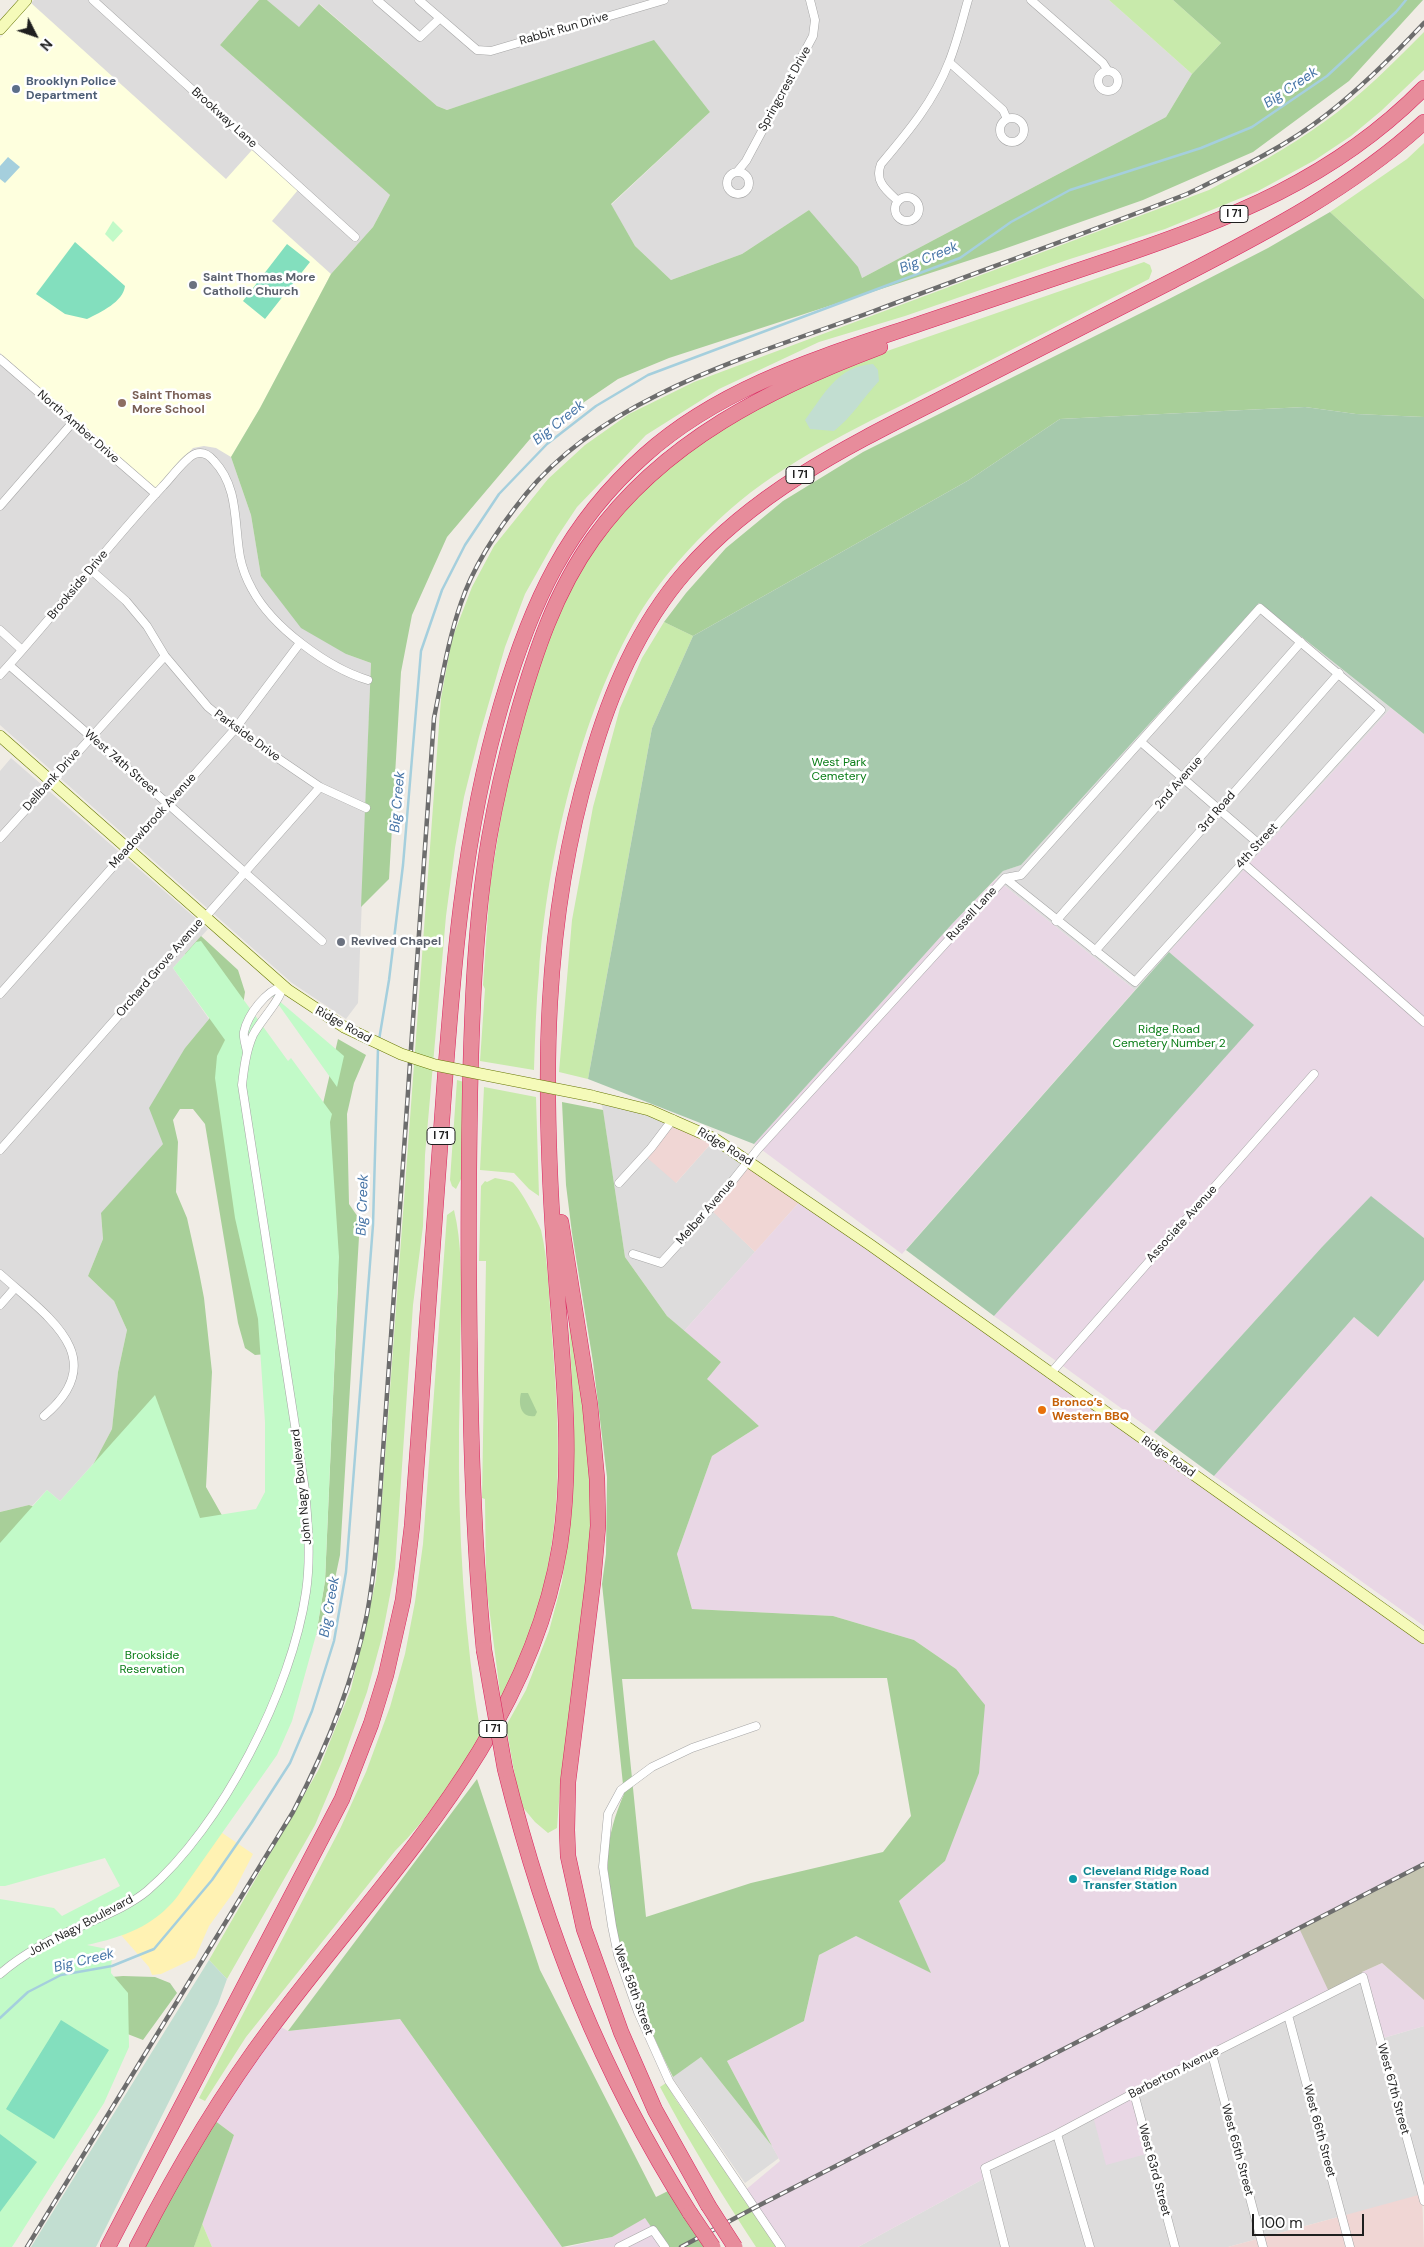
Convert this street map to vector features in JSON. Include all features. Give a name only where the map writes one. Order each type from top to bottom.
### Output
[{"type":"highway","name":"I 71","points":[[109,2247],[331,1822],[371,1724],[393,1649],[403,1600],[412,1526],[450,1004],[462,889],[476,806],[490,743],[512,669],[535,605],[567,545],[603,497],[646,454],[699,414],[734,394],[789,370],[1191,232],[1280,193],[1314,175],[1357,147],[1424,88]]},
{"type":"highway","name":"I 71","points":[[137,2247],[190,2148],[245,2064],[280,2016],[429,1826],[470,1769],[503,1711],[530,1654],[555,1571],[565,1491],[565,1396],[554,1249],[547,1112],[547,1028],[555,935],[561,891],[584,783],[603,719],[627,661],[651,618],[683,574],[735,522],[799,475],[871,435],[1268,231],[1354,178],[1398,145],[1424,122]]},
{"type":"highway","points":[[713,2247],[656,2158],[620,2093],[571,1983],[535,1881],[505,1769],[484,1650],[477,1574],[470,1388],[468,1219],[474,981],[484,876],[498,790],[521,704],[546,625],[577,564],[611,515],[648,476],[702,433],[740,410],[853,358],[960,317],[1018,291]]},
{"type":"highway","points":[[547,1112],[557,1202],[590,1405],[597,1479],[598,1526],[594,1582],[568,1782],[568,1856],[584,1929],[621,2032],[655,2110],[708,2205],[736,2247]]},
{"type":"main road","points":[[0,29],[26,0]]},
{"type":"main road","name":"Ridge Road","points":[[0,736],[303,1002],[344,1027],[401,1054],[436,1065],[592,1096],[640,1108],[673,1119],[715,1139],[750,1161],[869,1244],[1424,1638]]},
{"type":"street","name":"Brookway Lane","points":[[93,0],[355,236]]},
{"type":"street","points":[[377,0],[420,37],[440,18],[419,0]]},
{"type":"street","name":"Rabbit Run Drive","points":[[440,18],[477,50],[491,50],[664,0]]},
{"type":"street","name":"Springcrest Drive","points":[[737,172],[746,161],[813,36],[815,20],[810,0]]},
{"type":"street","points":[[898,202],[883,187],[878,178],[878,171],[881,164],[923,112],[949,62],[968,0]]},
{"type":"street","points":[[1031,0],[1103,63],[1108,71]]},
{"type":"street","points":[[949,62],[1003,110],[1007,119]]},
{"type":"street","name":"North Amber Drive","points":[[0,359],[156,494]]},
{"type":"street","points":[[0,506],[73,422]]},
{"type":"street","name":"Brookside Drive","points":[[0,675],[156,494],[193,454],[202,453],[214,461],[224,473],[230,485],[240,559],[252,589],[275,622],[300,643],[352,675],[368,680]]},
{"type":"street","name":"Parkside Drive","points":[[90,570],[126,601],[147,626],[165,656],[208,707],[235,729],[320,787],[366,808]]},
{"type":"street","name":"Russell Lane","points":[[750,1161],[758,1149],[1005,878],[1021,875],[1260,608],[1301,642]]},
{"type":"street","points":[[0,630],[22,650]]},
{"type":"street","points":[[1301,642],[1339,674]]},
{"type":"street","name":"2nd Avenue","points":[[1056,921],[1183,779],[1301,642]]},
{"type":"street","name":"Meadowbrook Avenue","points":[[0,994],[235,729],[300,643]]},
{"type":"street","name":"Dellbank Drive","points":[[0,838],[165,656]]},
{"type":"street","name":"West 74th Street","points":[[9,665],[322,942]]},
{"type":"street","name":"4th Street","points":[[1095,951],[1135,982],[1381,710],[1339,674]]},
{"type":"street","name":"3rd Road","points":[[1095,951],[1339,674]]},
{"type":"street","points":[[1141,742],[1259,844]]},
{"type":"street","name":"Orchard Grove Avenue","points":[[0,1150],[320,787]]},
{"type":"street","points":[[1242,862],[1424,1022]]},
{"type":"street","points":[[1005,878],[1095,951]]},
{"type":"street","name":"John Nagy Boulevard","points":[[247,1052],[244,1033],[250,1019],[270,992],[284,986]]},
{"type":"street","name":"John Nagy Boulevard","points":[[0,1974],[10,1965],[57,1936],[121,1908],[147,1891],[178,1859],[212,1816],[262,1727],[286,1673],[297,1635],[306,1592],[310,1553],[305,1490],[242,1085],[247,1052],[253,1036],[268,1011],[281,997],[284,986]]},
{"type":"street","name":"Associate Avenue","points":[[1050,1374],[1314,1074]]},
{"type":"street","points":[[619,1183],[673,1119]]},
{"type":"street","name":"Melber Avenue","points":[[633,1254],[661,1263],[750,1161]]},
{"type":"street","points":[[0,1274],[61,1330],[71,1346],[74,1362],[71,1382],[60,1402],[44,1416]]},
{"type":"street","points":[[0,1305],[15,1288]]},
{"type":"street","name":"West 58th Street","points":[[756,1726],[692,1748],[652,1767],[620,1790],[608,1814],[603,1867],[618,1955],[638,2012],[669,2081],[781,2247]]},
{"type":"street","name":"Barberton Avenue","points":[[1005,2247],[985,2168],[1058,2134],[1134,2093],[1363,1977]]},
{"type":"street","name":"West 67th Street","points":[[1363,1977],[1424,2201]]},
{"type":"street","name":"West 66th Street","points":[[1288,2015],[1350,2247]]},
{"type":"street","name":"West 65th Street","points":[[1212,2054],[1263,2247]]},
{"type":"street","name":"West 63rd Street","points":[[1134,2093],[1175,2247]]},
{"type":"street","points":[[1058,2134],[1090,2247]]},
{"type":"street","points":[[619,2247],[653,2230],[664,2247]]},
{"type":"shaded area","points":[[34,0],[259,0],[220,45],[390,195],[373,227],[331,274],[231,457],[251,515],[261,576],[346,654],[371,663],[358,1003],[346,1019],[292,983],[0,725],[0,38]]},
{"type":"shaded area","points":[[267,0],[1109,0],[1192,74],[1166,117],[862,278],[809,210],[742,254],[671,280],[635,246],[611,205],[710,112],[654,41],[447,110],[437,106],[320,4],[299,28]]},
{"type":"shaded area","points":[[31,3],[226,179],[252,150],[298,190],[272,221],[331,274],[260,408],[231,457],[216,448],[204,446],[193,448],[155,490],[0,353],[0,38]]},
{"type":"shaded area","points":[[873,364],[878,370],[879,381],[846,420],[834,431],[810,429],[805,420],[833,383],[850,370]]},
{"type":"shaded area","points":[[1259,603],[1391,708],[1135,990],[996,879],[1003,871],[1021,865]]},
{"type":"shaded area","points":[[1391,708],[1424,734],[1424,1238],[1371,1197],[1322,1247],[1154,1432],[994,1316],[1253,1025],[1169,952]]},
{"type":"shaded area","points":[[11,758],[208,929],[173,968],[209,1019],[185,1048],[163,1144],[101,1214],[103,1239],[88,1276],[114,1301],[127,1330],[118,1372],[112,1429],[94,1463],[60,1501],[47,1490],[32,1506],[29,1505],[0,1512],[0,771]]},
{"type":"shaded area","points":[[996,879],[1135,990],[902,1254],[754,1144],[952,924]]},
{"type":"shaded area","points":[[601,1098],[673,1119],[676,1183],[715,1139],[750,1161],[711,1209],[755,1252],[684,1331],[667,1316],[625,1257]]},
{"type":"shaded area","points":[[673,1119],[715,1139],[676,1183],[644,1155]]},
{"type":"shaded area","points":[[750,1161],[803,1198],[755,1252],[710,1209]]},
{"type":"shaded area","points":[[803,1198],[1424,1638],[1424,1864],[1344,1905],[1362,1972],[1382,1963],[1424,2000],[1424,2026],[1380,2039],[1363,1978],[1134,2093],[1150,2153],[1106,2165],[1093,2116],[985,2168],[987,2177],[858,2247],[781,2247],[743,2192],[780,2161],[727,2061],[804,2021],[819,1955],[856,1936],[930,1972],[899,1901],[945,1861],[956,1669],[914,1640],[833,1616],[692,1609],[677,1554],[712,1456],[759,1426],[706,1379],[721,1362],[684,1331]]},
{"type":"shaded area","points":[[1424,1280],[1424,1626],[1214,1476],[1354,1317],[1378,1337]]},
{"type":"shaded area","points":[[1424,1864],[1424,2000],[1382,1963],[1362,1972],[1363,1977],[1330,1994],[1299,1928]]},
{"type":"shaded area","points":[[209,1960],[227,1979],[218,2004],[96,2247],[31,2247]]},
{"type":"shaded area","points":[[1363,1977],[1380,2039],[1424,2026],[1424,2201],[1342,2216],[1228,2247],[858,2247],[987,2177],[985,2168]]},
{"type":"shaded area","points":[[400,2019],[562,2247],[212,2247],[202,2223],[234,2135],[210,2117],[274,2023],[288,2031]]},
{"type":"shaded area","points":[[701,2057],[772,2146],[779,2158],[745,2183],[672,2077]]},
{"type":"shaded area","points":[[1422,2194],[1424,2247],[1228,2247],[1342,2216]]},
{"type":"shaded area","points":[[645,2217],[665,2247],[568,2247],[612,2237]]},
{"type":"green space","points":[[259,0],[267,0],[299,27],[319,4],[437,106],[447,110],[654,40],[710,112],[611,204],[635,246],[671,280],[742,254],[809,210],[858,267],[862,278],[1166,117],[1192,74],[1221,43],[1173,0],[1423,0],[1349,81],[1253,152],[1143,200],[1001,250],[669,358],[618,379],[530,439],[447,537],[412,615],[401,672],[389,879],[361,907],[371,663],[346,654],[301,628],[261,576],[251,515],[231,457],[260,408],[331,274],[373,227],[390,195],[220,45]]},
{"type":"green space","points":[[1109,0],[1173,0],[1221,43],[1192,74]]},
{"type":"green space","points":[[1424,32],[1424,70],[1381,111],[1351,136],[1315,160],[1258,191],[1165,229],[1070,259],[905,316],[819,342],[719,389],[646,435],[577,507],[557,537],[525,594],[505,647],[464,797],[455,848],[446,916],[425,1155],[423,1226],[413,1305],[395,1569],[382,1637],[367,1692],[343,1759],[315,1825],[227,1979],[209,1960],[319,1769],[351,1689],[376,1580],[441,698],[452,639],[472,587],[494,546],[548,479],[585,445],[629,414],[694,382],[1209,190],[1282,149],[1338,112],[1364,90]]},
{"type":"green space","points":[[1424,143],[1424,299],[1330,212],[1407,159]]},
{"type":"green space","points":[[1330,212],[1424,299],[1424,417],[1356,414],[1305,407],[1060,419],[969,480],[693,636],[664,622],[686,593],[726,548],[783,501],[863,452],[1165,301],[1268,248]]},
{"type":"green space","points":[[113,221],[123,231],[113,242],[105,234]]},
{"type":"green space","points":[[75,242],[125,286],[116,302],[87,319],[65,314],[36,294]]},
{"type":"green space","points":[[287,244],[310,262],[265,319],[243,301]]},
{"type":"green space","points":[[1144,262],[1150,265],[1152,271],[1149,279],[858,427],[785,468],[740,501],[684,554],[648,600],[617,655],[583,742],[559,835],[543,928],[537,997],[534,1070],[480,1061],[490,885],[505,793],[522,723],[541,658],[558,612],[602,535],[654,479],[715,431],[791,390],[890,350]]},
{"type":"green space","name":"West Park Cemetery","points":[[1305,407],[1356,414],[1424,417],[1424,734],[1259,603],[1021,865],[1003,871],[952,924],[754,1144],[588,1079],[652,728],[693,636],[969,480],[1060,419]]},
{"type":"green space","points":[[664,622],[693,636],[652,728],[588,1079],[559,1072],[572,920],[593,807],[620,708],[642,658]]},
{"type":"green space","points":[[201,936],[238,970],[245,992],[242,1012],[266,1354],[255,1355],[245,1348],[238,1323],[205,1124],[193,1109],[180,1109],[173,1120],[178,1142],[176,1192],[187,1218],[199,1272],[204,1298],[212,1372],[206,1487],[232,1533],[99,1857],[0,1884],[0,1512],[29,1505],[49,1512],[85,1480],[112,1429],[118,1372],[127,1330],[114,1301],[88,1276],[103,1239],[101,1213],[163,1144],[149,1108],[185,1048],[209,1019],[218,1001],[185,954]]},
{"type":"green space","name":"Brookside Reservation","points":[[201,941],[288,1061],[291,1058],[332,1114],[330,1122],[339,1257],[325,1581],[316,1635],[292,1721],[277,1755],[168,1907],[158,1916],[137,1929],[87,1945],[112,1950],[111,1973],[128,1993],[129,2047],[104,2103],[12,2247],[0,2247],[0,1899],[54,1908],[62,1916],[120,1886],[105,1858],[0,1886],[0,1543],[47,1490],[60,1501],[155,1395],[200,1518],[256,1509],[265,1492],[265,1422],[258,1319],[235,1218],[215,1078],[217,1056],[225,1040],[173,968],[196,942]]},
{"type":"green space","name":"Ridge Road Cemetery Number 2","points":[[1169,952],[1254,1025],[994,1316],[906,1250]]},
{"type":"green space","points":[[271,994],[344,1056],[337,1087]]},
{"type":"green space","points":[[338,1039],[366,1055],[354,1083],[347,1114],[349,1204],[360,1220],[340,1555],[324,1631],[316,1635],[325,1581],[338,1285],[322,1108]]},
{"type":"green space","points":[[457,1080],[464,1082],[461,1179],[456,1189],[452,1186],[450,1180]]},
{"type":"green space","points":[[484,1087],[536,1097],[539,1196],[529,1189],[514,1173],[480,1170]]},
{"type":"green space","points":[[562,1102],[603,1110],[625,1257],[667,1316],[721,1362],[707,1379],[759,1426],[712,1456],[677,1554],[692,1609],[833,1616],[914,1640],[956,1669],[985,1705],[979,1773],[945,1861],[899,1901],[931,1973],[856,1936],[819,1955],[804,2021],[727,2061],[772,2146],[701,2057],[673,2077],[638,1999],[619,1941],[609,1883],[608,1856],[613,1825],[624,1794],[602,1584],[606,1554],[607,1477],[593,1362],[566,1185]],"holes":[[[887,1678],[911,1816],[883,1852],[751,1883],[646,1917],[622,1679]]]},
{"type":"green space","points":[[495,1178],[512,1182],[515,1185],[528,1204],[541,1230],[546,1256],[558,1435],[558,1467],[553,1532],[541,1598],[523,1650],[501,1700],[486,1584],[485,1499],[482,1498],[486,1261],[479,1261],[481,1186],[485,1181],[487,1182]]},
{"type":"green space","points":[[1371,1196],[1424,1238],[1424,1280],[1378,1337],[1354,1317],[1214,1476],[1154,1432],[1322,1247]]},
{"type":"green space","points":[[454,1210],[460,1248],[461,1273],[459,1468],[461,1545],[470,1660],[481,1736],[430,1811],[395,1851],[246,2037],[205,2101],[199,2098],[340,1829],[366,1772],[390,1707],[405,1654],[423,1544],[447,1215]]},
{"type":"green space","points":[[572,1322],[591,1475],[592,1548],[560,1788],[557,1828],[548,1833],[535,1822],[520,1804],[506,1726],[526,1690],[549,1631],[562,1582],[573,1499],[574,1422],[569,1323]]},
{"type":"green space","points":[[521,1393],[528,1393],[537,1412],[535,1416],[526,1415],[522,1410],[520,1406]]},
{"type":"green space","points":[[477,1779],[540,1970],[656,2197],[674,2188],[713,2247],[665,2247],[645,2218],[612,2237],[562,2247],[400,2019],[288,2031]]},
{"type":"green space","points":[[111,1977],[155,1977],[170,1983],[177,1993],[143,2040],[107,2026]]},
{"type":"green space","points":[[61,2020],[109,2050],[54,2139],[6,2109]]},
{"type":"green space","points":[[666,2083],[778,2247],[756,2247],[671,2108],[660,2087]]},
{"type":"green space","points":[[210,2117],[234,2135],[194,2247],[137,2247]]},
{"type":"green space","points":[[0,2134],[37,2162],[0,2212]]},
{"type":"green space","points":[[202,2223],[212,2247],[194,2247]]},
{"type":"sand","points":[[218,1830],[253,1854],[233,1893],[209,1926],[195,1958],[161,1974],[152,1975],[149,1967],[121,1935]]},
{"type":"water","points":[[8,157],[20,167],[5,183],[0,179],[0,166]]},
{"type":"waterway","name":"Big Creek","points":[[379,1040],[389,980],[403,865],[421,651],[442,590],[465,545],[499,494],[547,444],[596,406],[648,375],[960,258],[1011,222],[1070,190],[1201,148],[1252,127],[1327,76],[1396,12],[1406,0]]},
{"type":"waterway","name":"Big Creek","points":[[0,2018],[28,1992],[61,1975],[112,1966],[154,1949],[212,1880],[252,1822],[290,1763],[312,1711],[334,1641],[346,1572],[373,1225],[378,1048]]},
{"type":"railway","points":[[27,2247],[293,1812],[317,1764],[337,1716],[361,1640],[370,1594],[377,1532],[434,718],[456,617],[466,588],[480,560],[526,494],[559,459],[598,429],[641,403],[734,361],[874,311],[1187,194],[1223,177],[1310,127],[1365,82],[1424,23]]},
{"type":"railway","points":[[681,2247],[1424,1864]]},
{"type":"place","name":"Brooklyn Police Department","points":[[16,89]]},
{"type":"place","name":"Saint Thomas More Catholic Church","points":[[193,285]]},
{"type":"place","name":"Saint Thomas More School","points":[[122,403]]},
{"type":"place","name":"Revived Chapel","points":[[341,942]]},
{"type":"place","name":"Bronco’s Western BBQ","points":[[1042,1410]]},
{"type":"place","name":"Cleveland Ridge Road Transfer Station","points":[[1073,1879]]}]
